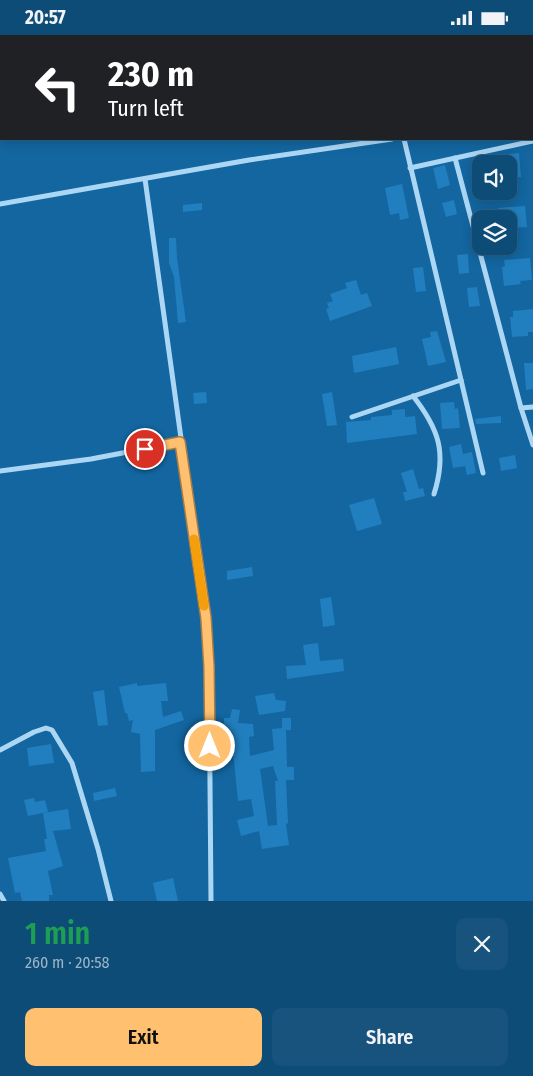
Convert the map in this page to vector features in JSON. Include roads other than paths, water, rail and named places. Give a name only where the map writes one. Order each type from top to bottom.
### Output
[{"type":"street","points":[[0,204],[249,160],[385,140]]},
{"type":"street","points":[[404,140],[483,473]]},
{"type":"street","points":[[410,168],[533,141]]},
{"type":"street","points":[[455,158],[521,408],[533,445]]},
{"type":"street","points":[[145,179],[180,442],[206,618],[209,657],[210,901]]},
{"type":"street","points":[[352,417],[461,380]]},
{"type":"street","points":[[413,396],[429,417],[438,441],[441,457],[440,476],[434,494]]},
{"type":"street","points":[[521,408],[533,407]]},
{"type":"street","points":[[0,471],[92,459],[180,442]]},
{"type":"street","points":[[0,750],[34,732],[46,728],[52,730],[72,763],[112,901]]},
{"type":"street","points":[[0,894],[4,901]]}]
